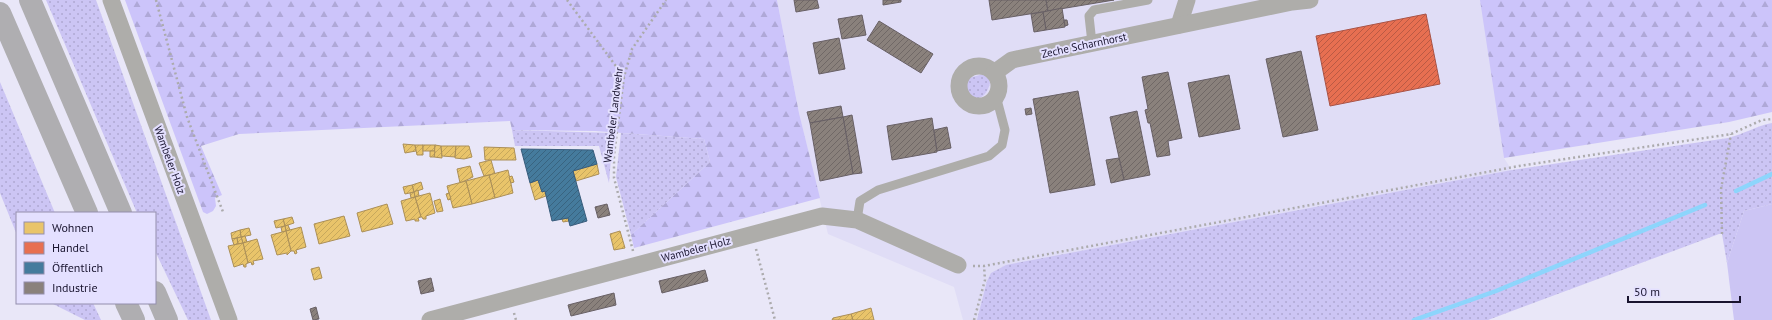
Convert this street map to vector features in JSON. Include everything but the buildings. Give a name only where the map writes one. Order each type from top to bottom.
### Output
[{"type":"highway","points":[[30,0],[121,212]]},
{"type":"highway","points":[[0,13],[87,212]]},
{"type":"highway","points":[[156,294],[167,320]]},
{"type":"highway","points":[[126,304],[134,320]]},
{"type":"street","name":"Wambeler Holz","points":[[111,0],[229,320]]},
{"type":"street","points":[[1179,25],[1187,0]]},
{"type":"street","name":"Zeche Scharnhorst","points":[[994,73],[1012,60],[1293,1],[1310,0]]},
{"type":"street","points":[[982,66],[994,73],[997,77],[998,87],[996,96],[985,104],[971,104],[961,94],[959,87],[960,79],[968,68],[982,66]]},
{"type":"street","name":"Wambeler Holz","points":[[430,320],[822,216],[857,220],[958,265]]},
{"type":"lane","points":[[1092,43],[1089,16],[1094,10],[1148,0]]},
{"type":"lane","points":[[857,220],[860,201],[878,190],[989,156],[1002,145],[1005,130],[996,96]]},
{"type":"path","points":[[156,0],[187,117],[223,212]]},
{"type":"path","points":[[567,0],[624,77]]},
{"type":"path","name":"Wambeler Landwehr","points":[[636,265],[614,178],[614,156],[624,77],[632,49],[666,0]]},
{"type":"path","points":[[958,265],[984,266],[1519,166],[1731,134],[1762,120],[1772,119]]},
{"type":"path","points":[[1722,234],[1721,188],[1731,134]]},
{"type":"path","points":[[756,249],[775,320]]},
{"type":"path","points":[[974,320],[985,280],[984,266]]},
{"type":"path","points":[[514,313],[516,320]]},
{"type":"shaded area","points":[[46,0],[96,0],[211,320],[188,320],[156,253],[156,212],[137,212]]},
{"type":"shaded area","points":[[777,0],[1484,0],[1504,158],[1560,246],[1356,320],[963,320],[954,287],[828,234],[799,113]]},
{"type":"shaded area","points":[[987,73],[990,83],[986,92],[981,97],[972,97],[965,86],[969,78]]},
{"type":"shaded area","points":[[0,82],[55,212],[16,212],[16,233],[0,193]]},
{"type":"shaded area","points":[[1772,123],[1772,204],[1744,211],[1727,263],[1722,234],[1719,234],[1488,320],[977,320],[987,281],[991,273],[1006,265],[1512,170],[1728,138]]},
{"type":"shaded area","points":[[512,130],[613,133],[609,183],[599,146],[515,146]]},
{"type":"shaded area","points":[[621,133],[704,139],[710,162],[631,235],[616,177]]},
{"type":"shaded area","points":[[1772,204],[1772,320],[1734,320],[1727,263],[1744,211]]},
{"type":"shaded area","points":[[53,304],[93,304],[101,320],[85,320]]},
{"type":"green space","points":[[125,0],[777,0],[799,113],[820,198],[634,248],[631,235],[710,162],[704,139],[595,131],[512,130],[510,121],[239,134],[201,146],[222,195],[215,198],[216,206],[213,211],[207,214],[203,212]]},
{"type":"green space","points":[[1480,0],[1772,0],[1772,112],[1729,122],[1504,158]]},
{"type":"waterway","points":[[1736,191],[1772,174]]},
{"type":"waterway","points":[[1414,320],[1496,291],[1705,205]]}]
